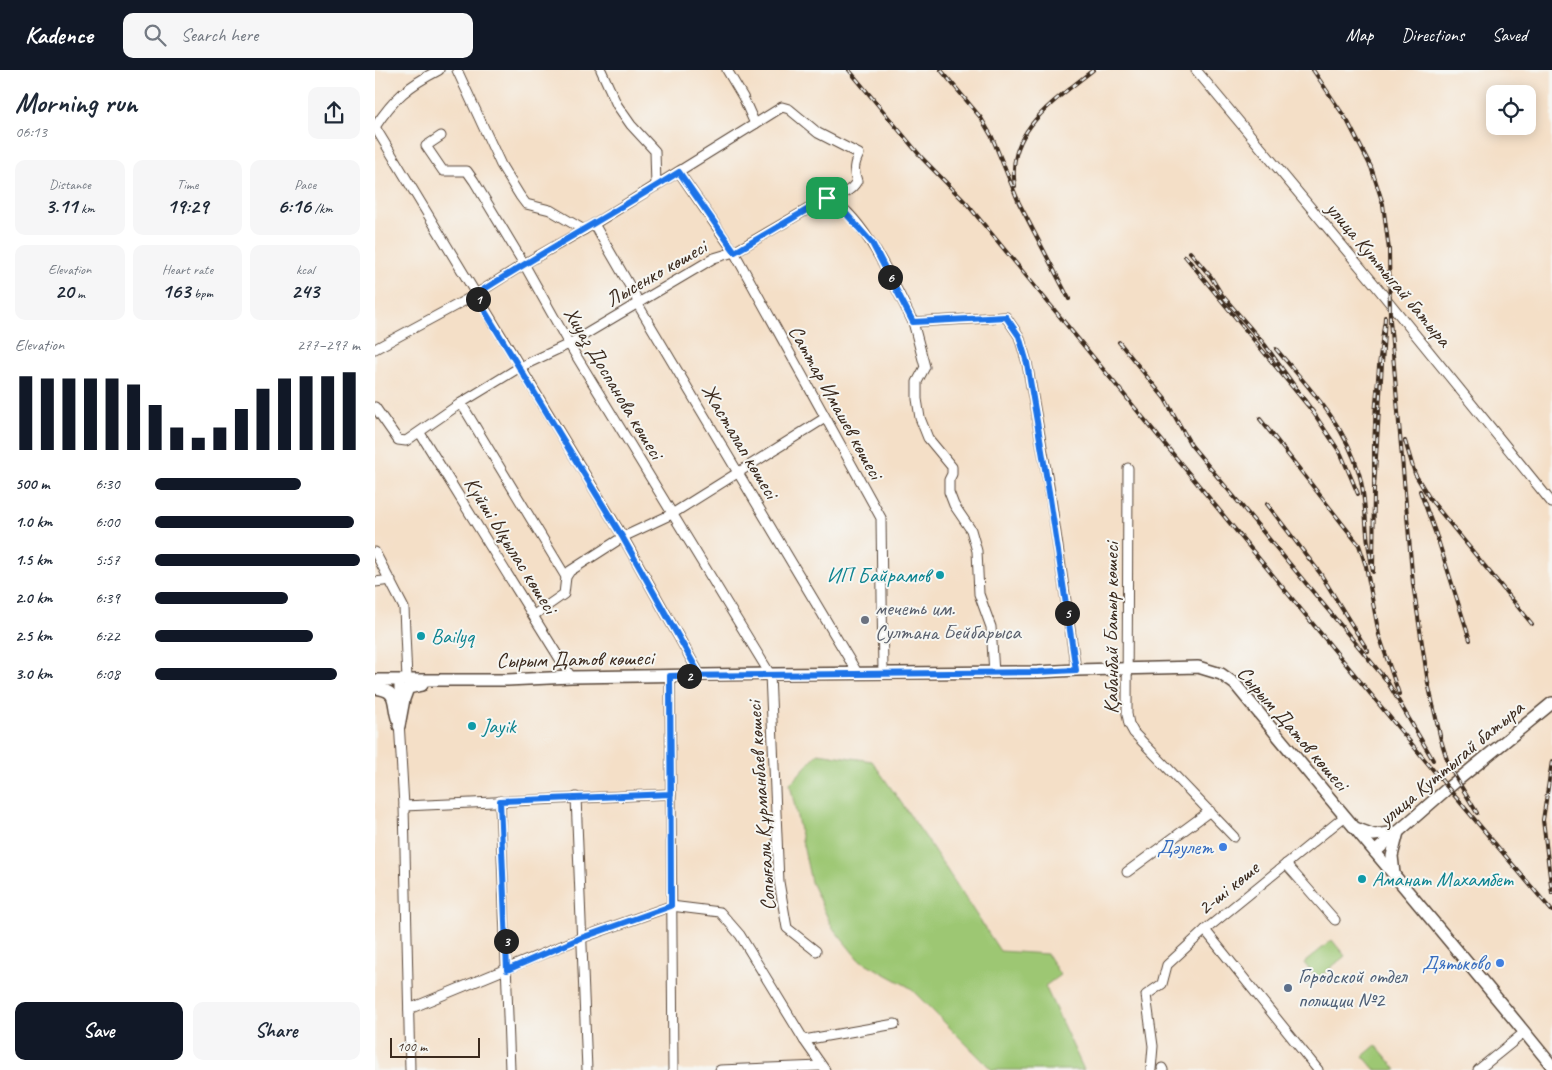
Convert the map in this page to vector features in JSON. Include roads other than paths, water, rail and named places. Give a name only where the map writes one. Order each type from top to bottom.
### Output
[{"type":"main road","name":"Сырым Датов көшесі","points":[[375,680],[507,680],[571,677],[883,674],[1198,667],[1221,674],[1235,684],[1552,1066]]},
{"type":"main road","points":[[399,726],[408,688],[417,685],[437,685],[447,679]]},
{"type":"main road","points":[[375,688],[389,691],[393,695],[399,726]]},
{"type":"main road","name":"улица Куттыгай батыра","points":[[1375,852],[1448,788],[1552,703]]},
{"type":"main road","points":[[1353,828],[1373,835],[1398,832],[1392,856],[1395,875]]},
{"type":"street","points":[[439,70],[416,82],[395,99],[375,127],[623,538],[700,675]]},
{"type":"street","points":[[457,70],[501,165],[520,196],[527,204],[550,210],[584,230]]},
{"type":"street","points":[[601,70],[617,105],[631,125],[655,151],[656,186]]},
{"type":"street","points":[[375,349],[475,295],[755,124],[743,97],[727,70]]},
{"type":"street","name":"улица Куттыгай батыра","points":[[1196,70],[1552,503]]},
{"type":"street","name":"Лысенко көшесі","points":[[375,406],[398,440],[401,442],[406,441],[461,403],[520,367],[569,344],[714,258],[735,252],[827,198],[844,194],[852,189],[857,181],[854,173],[854,164],[859,154],[818,133],[789,109],[782,107],[755,124]]},
{"type":"street","name":"Хиуаз Доспанова көшесі","points":[[441,136],[426,146],[443,171],[467,171],[524,264],[569,344],[770,674]]},
{"type":"street","name":"Саттар Имашев көшесі","points":[[679,172],[735,252],[881,518],[883,674]]},
{"type":"street","points":[[827,198],[835,201],[872,243],[913,322],[925,367],[917,382],[919,418],[928,438],[952,467],[949,492],[954,505],[971,530],[979,565],[979,594],[991,627],[994,672]]},
{"type":"street","name":"Жасталап көшесі","points":[[594,224],[638,302],[858,674]]},
{"type":"street","points":[[913,322],[1006,317],[1019,336],[1027,363],[1076,670]]},
{"type":"street","points":[[461,403],[566,577]]},
{"type":"street","points":[[533,615],[564,594],[566,577],[570,571],[623,538],[672,514],[825,418]]},
{"type":"street","name":"Күйші Ықылас көшесі","points":[[420,433],[571,677]]},
{"type":"street","name":"Қабанбай Батыр көшесі","points":[[1128,468],[1127,714],[1129,724],[1134,732],[1211,811],[1233,837]]},
{"type":"street","points":[[375,552],[404,608],[403,680],[399,726],[404,806],[410,1070]]},
{"type":"street","points":[[375,582],[391,580]]},
{"type":"street","name":"Сопығали Құрманбаев көшесі","points":[[770,674],[779,882],[787,928],[816,951]]},
{"type":"street","points":[[670,676],[673,1070]]},
{"type":"street","points":[[404,806],[671,794]]},
{"type":"street","points":[[576,797],[587,1070]]},
{"type":"street","points":[[500,801],[510,1070]]},
{"type":"street","points":[[1127,872],[1211,811]]},
{"type":"street","name":"2-ші көше","points":[[1151,1070],[1153,1046],[1145,995],[1161,984],[1167,965],[1205,930],[1344,817]]},
{"type":"street","points":[[1286,864],[1335,920]]},
{"type":"street","points":[[409,1009],[581,938],[671,906],[720,912],[740,935],[823,1068]]},
{"type":"street","points":[[1205,930],[1318,1070]]},
{"type":"street","points":[[804,1040],[895,1024]]},
{"type":"street","points":[[1478,1070],[1525,1032]]},
{"type":"street","points":[[720,1070],[823,1068]]},
{"type":"railway","points":[[849,70],[922,158],[967,204],[1448,788],[1552,911]]},
{"type":"railway","points":[[941,70],[981,118],[992,137],[1019,203],[1069,299]]},
{"type":"railway","points":[[1015,186],[1014,166],[1018,149],[1026,133],[1049,105],[1093,70]]},
{"type":"railway","points":[[1313,70],[1348,122],[1371,167],[1383,204],[1389,250],[1390,320],[1413,584],[1428,683],[1449,766],[1477,813]]},
{"type":"railway","points":[[1185,256],[1313,412],[1265,345],[1222,295],[1211,277],[1190,252]]},
{"type":"railway","points":[[1384,325],[1376,407],[1374,488],[1385,317]]},
{"type":"railway","points":[[1119,342],[1165,399],[1191,445],[1387,681]]},
{"type":"railway","points":[[1276,349],[1313,392],[1335,422],[1353,455],[1363,488],[1367,539],[1373,572],[1374,488]]},
{"type":"railway","points":[[1313,412],[1341,454],[1358,494]]},
{"type":"railway","points":[[1260,419],[1359,545],[1366,566],[1379,635],[1399,694]]},
{"type":"railway","points":[[1405,441],[1415,474],[1430,499],[1532,624]]},
{"type":"railway","points":[[1420,491],[1470,640]]},
{"type":"railway","points":[[1267,504],[1320,573],[1368,651]]},
{"type":"railway","points":[[1384,676],[1433,760]]},
{"type":"railway","points":[[1552,761],[1543,820],[1552,893]]},
{"type":"place","name":"ИП Байрамов","points":[[940,575]]},
{"type":"place","name":"мечеть им. Султана Бейбарыса","points":[[865,620]]},
{"type":"place","name":"Bailyq","points":[[421,636]]},
{"type":"place","name":"Jayik","points":[[472,726]]},
{"type":"place","name":"Дәулет","points":[[1223,847]]},
{"type":"place","name":"Аманат Махамбет","points":[[1362,879]]},
{"type":"place","name":"Дятьково","points":[[1500,963]]},
{"type":"place","name":"Городской отдел полиции №2","points":[[1288,988]]}]
